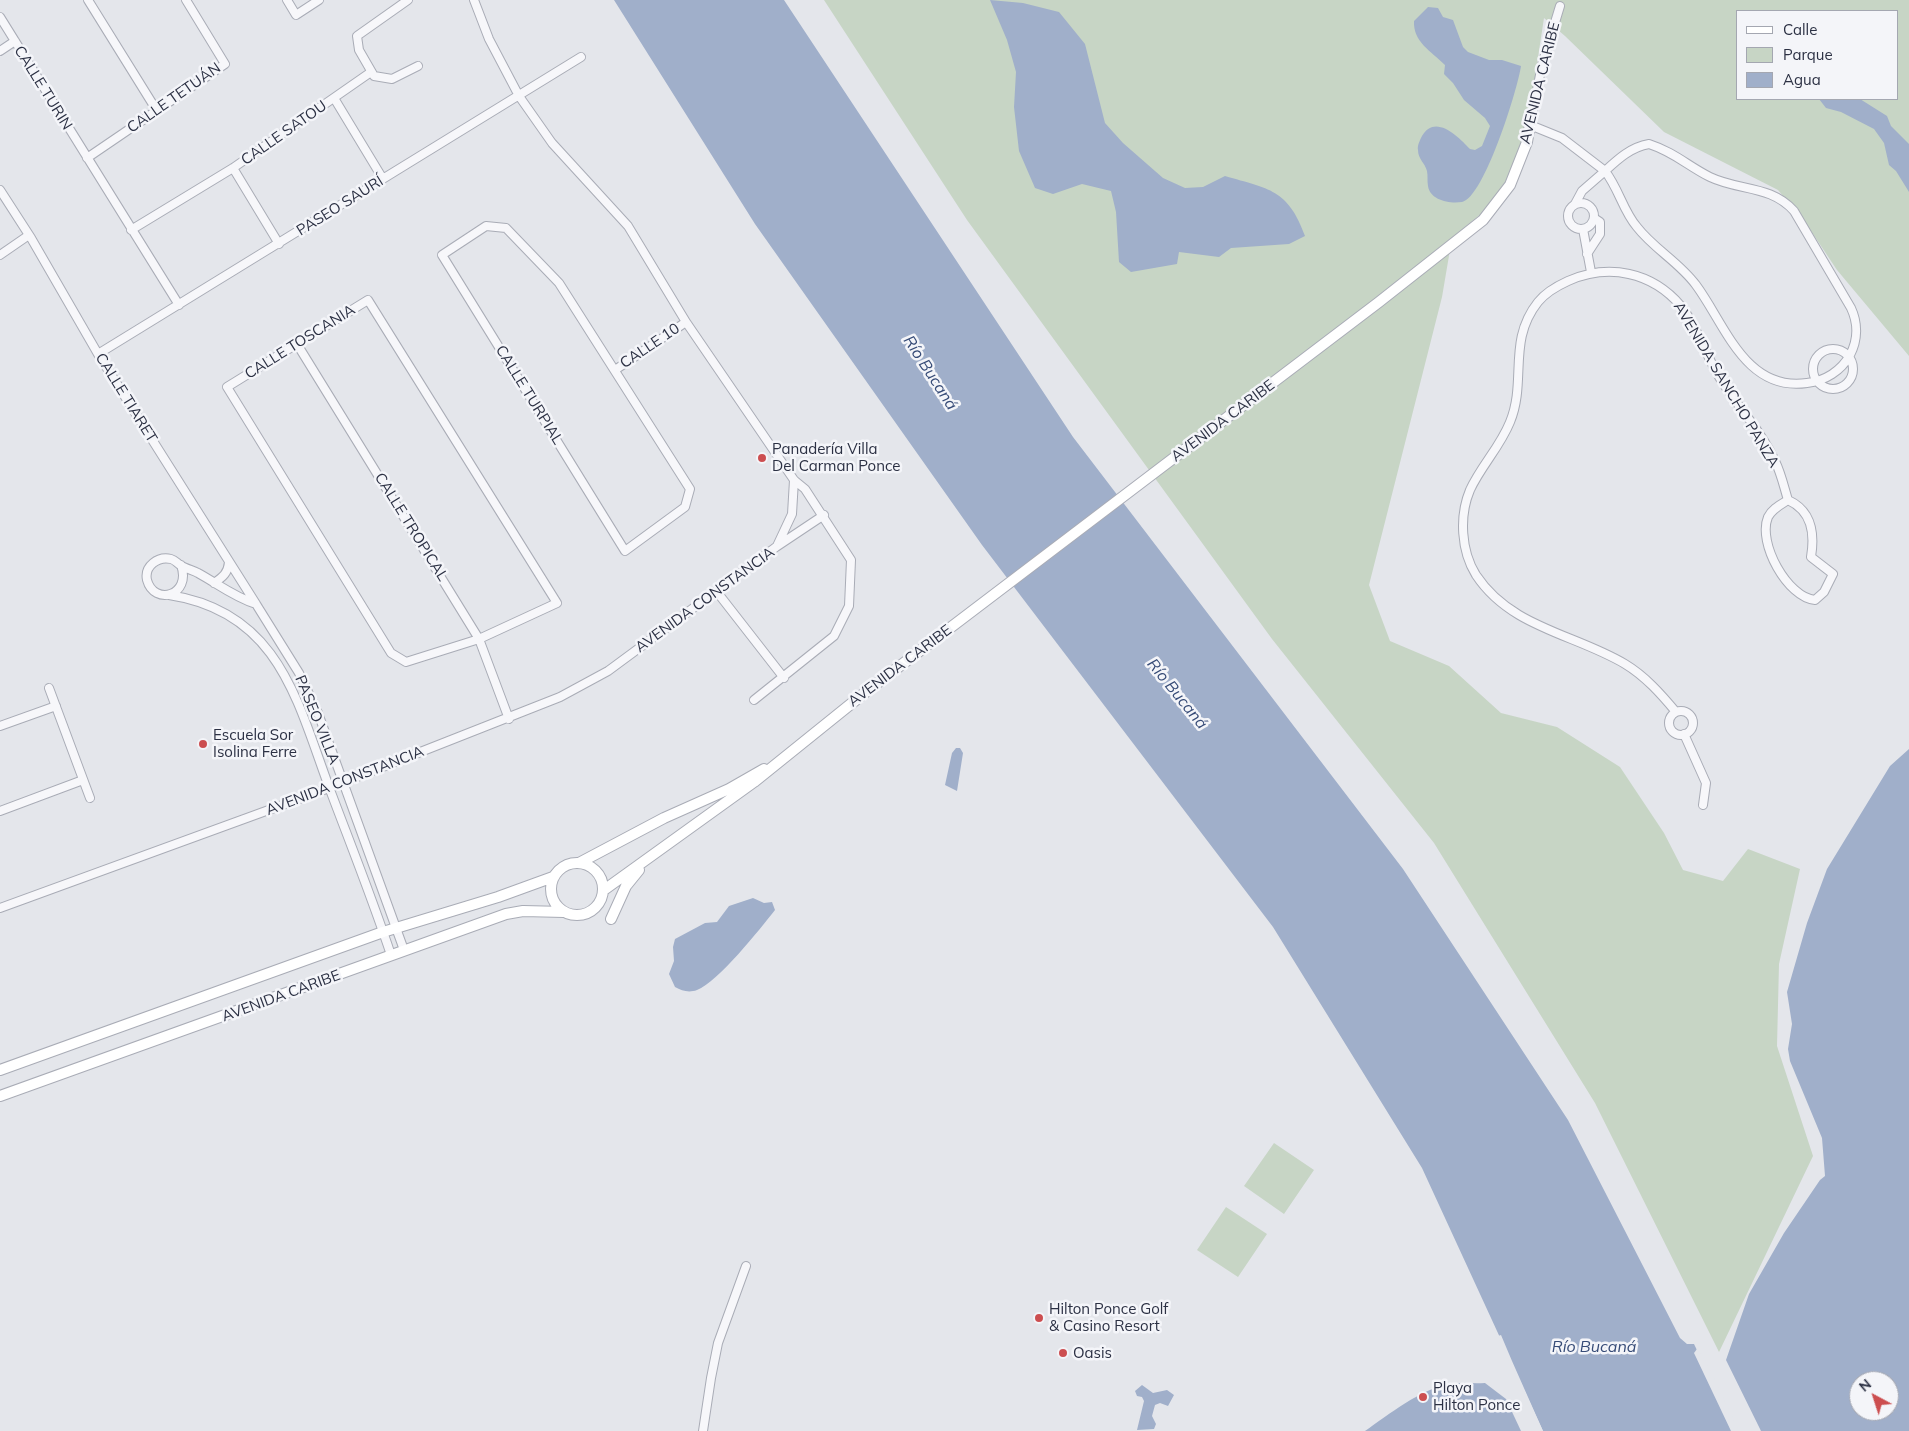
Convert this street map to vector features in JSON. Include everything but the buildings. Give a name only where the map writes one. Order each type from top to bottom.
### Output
[{"type":"street","points":[[88,0],[157,111]]},
{"type":"street","name":"CALLE TETUÁN","points":[[87,158],[225,64],[186,0]]},
{"type":"street","points":[[287,0],[296,15],[319,0]]},
{"type":"street","points":[[408,0],[357,36],[359,50],[374,76],[392,78],[418,66]]},
{"type":"street","points":[[474,0],[489,39],[519,96],[552,143],[628,226],[686,322],[794,480],[805,489],[824,516],[851,560],[849,606],[834,636],[784,678],[754,700]]},
{"type":"street","name":"AVENIDA CARIBE","points":[[604,890],[644,863],[778,762],[941,634],[1183,452],[1483,220],[1510,184],[1527,142],[1542,65],[1560,6]]},
{"type":"street","name":"CALLE TURIN","points":[[0,17],[179,305]]},
{"type":"street","points":[[0,51],[15,41]]},
{"type":"street","name":"PASEO SAURÍ","points":[[98,354],[581,56]]},
{"type":"street","name":"CALLE SATOU","points":[[132,230],[196,192],[371,72]]},
{"type":"street","points":[[334,98],[383,179]]},
{"type":"street","points":[[1530,125],[1562,138],[1605,171],[1618,190],[1635,225],[1652,244],[1689,276],[1705,297],[1722,329],[1746,360],[1761,374],[1777,381],[1803,384],[1817,381],[1835,372],[1849,357],[1857,333],[1852,312],[1800,219],[1783,200],[1764,190],[1712,178],[1667,150],[1649,144],[1638,146],[1622,156],[1605,171],[1582,191],[1569,211],[1569,220],[1574,227],[1583,229],[1591,225],[1594,218],[1593,210],[1588,204],[1575,204]]},
{"type":"street","points":[[232,168],[279,244]]},
{"type":"street","name":"CALLE TIARET","points":[[0,190],[29,235],[98,354],[256,604]]},
{"type":"street","points":[[1587,254],[1601,230],[1600,222],[1594,218]]},
{"type":"street","name":"CALLE TURPIAL","points":[[486,226],[506,228],[559,283],[615,370],[690,489],[685,507],[625,551],[442,255],[486,226]]},
{"type":"street","points":[[1583,229],[1591,272]]},
{"type":"street","points":[[0,255],[29,235]]},
{"type":"street","name":"AVENIDA SANCHO PANZA","points":[[1676,712],[1662,696],[1626,665],[1580,642],[1537,626],[1513,612],[1477,576],[1465,548],[1464,516],[1470,489],[1504,437],[1512,418],[1517,390],[1518,351],[1525,324],[1540,300],[1549,291],[1591,272],[1622,272],[1647,279],[1662,287],[1683,308],[1716,373],[1775,461],[1788,500],[1801,507],[1811,525],[1813,541],[1811,556],[1833,574],[1829,585],[1816,600],[1804,595],[1780,574],[1770,554],[1766,532],[1768,516],[1778,506],[1788,500]]},
{"type":"street","name":"CALLE TOSCANIA","points":[[368,300],[557,603],[479,639],[406,662],[391,653],[227,387],[368,300]]},
{"type":"street","name":"CALLE 10","points":[[615,370],[686,322]]},
{"type":"street","name":"CALLE TROPICAL","points":[[297,344],[479,639],[509,718]]},
{"type":"street","points":[[1838,350],[1849,357],[1852,363],[1852,376],[1843,386],[1831,389],[1817,381],[1813,367],[1819,356],[1824,352],[1838,350]]},
{"type":"street","points":[[776,547],[792,514],[794,480]]},
{"type":"street","name":"AVENIDA CONSTANCIA","points":[[0,908],[329,788],[560,697],[608,671],[776,547],[824,516]]},
{"type":"street","name":"PASEO VILLA","points":[[391,955],[329,788],[308,723],[281,667],[264,645],[245,626],[220,610],[195,599],[158,594],[150,587],[147,578],[148,568],[155,561],[164,558],[173,559],[181,566],[238,598],[256,604],[299,673],[318,713],[404,950]]},
{"type":"street","points":[[214,583],[229,570],[229,562]]},
{"type":"street","points":[[167,595],[176,592],[182,584],[184,575],[181,566]]},
{"type":"street","points":[[717,592],[784,678]]},
{"type":"street","points":[[49,688],[90,798]]},
{"type":"street","points":[[0,726],[56,706]]},
{"type":"street","points":[[1676,712],[1687,713],[1692,719],[1692,726],[1684,734],[1676,734],[1669,725],[1670,717],[1676,712]]},
{"type":"street","points":[[1684,734],[1706,783],[1704,805]]},
{"type":"street","name":"AVENIDA CARIBE","points":[[579,863],[778,762]]},
{"type":"street","points":[[0,811],[83,780]]},
{"type":"street","points":[[579,863],[587,865],[599,874],[604,890],[598,905],[592,911],[576,916],[564,912],[553,901],[551,893],[553,877],[564,866],[579,863]]},
{"type":"street","points":[[611,919],[626,886],[644,863]]},
{"type":"street","name":"AVENIDA CARIBE","points":[[0,1070],[383,932],[498,897],[553,877]]},
{"type":"street","name":"AVENIDA CARIBE","points":[[0,1096],[506,914],[523,911],[564,912]]},
{"type":"street","points":[[703,1431],[710,1378],[718,1343],[746,1266]]},
{"type":"green space","points":[[824,0],[1909,0],[1909,356],[1837,270],[1805,222],[1778,190],[1664,132],[1544,18],[1525,142],[1503,189],[1482,213],[1452,238],[1442,297],[1369,585],[1390,641],[1449,666],[1501,713],[1557,727],[1620,767],[1664,833],[1683,870],[1723,881],[1748,849],[1800,869],[1779,964],[1777,1046],[1813,1156],[1719,1352],[1595,1103],[1434,843],[1272,639],[967,220]]},
{"type":"green space","points":[[1274,1143],[1314,1170],[1284,1214],[1244,1186]]},
{"type":"green space","points":[[1226,1207],[1267,1234],[1238,1277],[1197,1250]]},
{"type":"water","name":"Río Bucaná","points":[[614,0],[784,0],[1073,437],[1403,869],[1568,1120],[1680,1338],[1687,1344],[1694,1344],[1736,1431],[1543,1431],[1422,1168],[1273,927],[982,545],[755,224]]},
{"type":"water","points":[[990,0],[1023,3],[1059,12],[1085,44],[1105,123],[1123,143],[1163,178],[1185,188],[1203,187],[1225,176],[1265,188],[1284,200],[1292,209],[1305,236],[1289,244],[1231,248],[1219,257],[1179,252],[1177,264],[1131,272],[1119,262],[1116,212],[1111,191],[1082,184],[1053,194],[1035,188],[1019,151],[1014,107],[1016,72],[1007,40]]},
{"type":"water","points":[[1428,7],[1438,8],[1443,17],[1453,20],[1463,47],[1468,52],[1489,60],[1502,60],[1521,66],[1507,118],[1490,163],[1471,196],[1462,202],[1446,202],[1432,195],[1428,186],[1427,171],[1418,153],[1419,143],[1427,129],[1440,127],[1447,129],[1470,149],[1475,150],[1482,146],[1490,126],[1485,118],[1464,100],[1453,83],[1444,74],[1445,65],[1424,46],[1416,35],[1414,21]]},
{"type":"water","points":[[1820,100],[1862,100],[1887,116],[1891,126],[1909,144],[1909,192],[1896,171],[1889,165],[1884,143],[1874,129],[1841,112],[1826,108]]},
{"type":"water","points":[[956,748],[960,748],[963,753],[957,791],[945,785],[952,753]]},
{"type":"water","points":[[1909,749],[1909,1431],[1761,1431],[1726,1360],[1749,1294],[1784,1233],[1820,1180],[1825,1176],[1822,1138],[1790,1061],[1788,1049],[1792,1024],[1787,992],[1807,923],[1827,869],[1890,766]]},
{"type":"water","points":[[753,898],[764,903],[772,902],[775,910],[738,954],[716,977],[697,990],[686,991],[675,987],[669,974],[674,961],[673,947],[675,939],[705,923],[717,922],[729,906]]},
{"type":"water","points":[[1454,1383],[1485,1383],[1506,1399],[1521,1431],[1365,1431],[1417,1396],[1428,1391]]},
{"type":"water","points":[[1142,1385],[1153,1393],[1167,1390],[1174,1395],[1168,1406],[1160,1403],[1155,1405],[1152,1416],[1156,1424],[1154,1429],[1137,1430],[1144,1401],[1142,1397],[1137,1396],[1135,1391]]},
{"type":"pier","points":[[1501,1335],[1543,1431],[1541,1431],[1498,1336]]},
{"type":"pier","points":[[1697,1349],[1704,1357],[1739,1431],[1731,1431],[1694,1353]]},
{"type":"place","name":"Panadería Villa Del Carman Ponce","points":[[762,458]]},
{"type":"place","name":"Escuela Sor Isolina Ferre","points":[[203,744]]},
{"type":"place","name":"Hilton Ponce Golf & Casino Resort","points":[[1039,1318]]},
{"type":"place","name":"Oasis","points":[[1063,1353]]},
{"type":"place","name":"Playa Hilton Ponce","points":[[1423,1397]]}]
